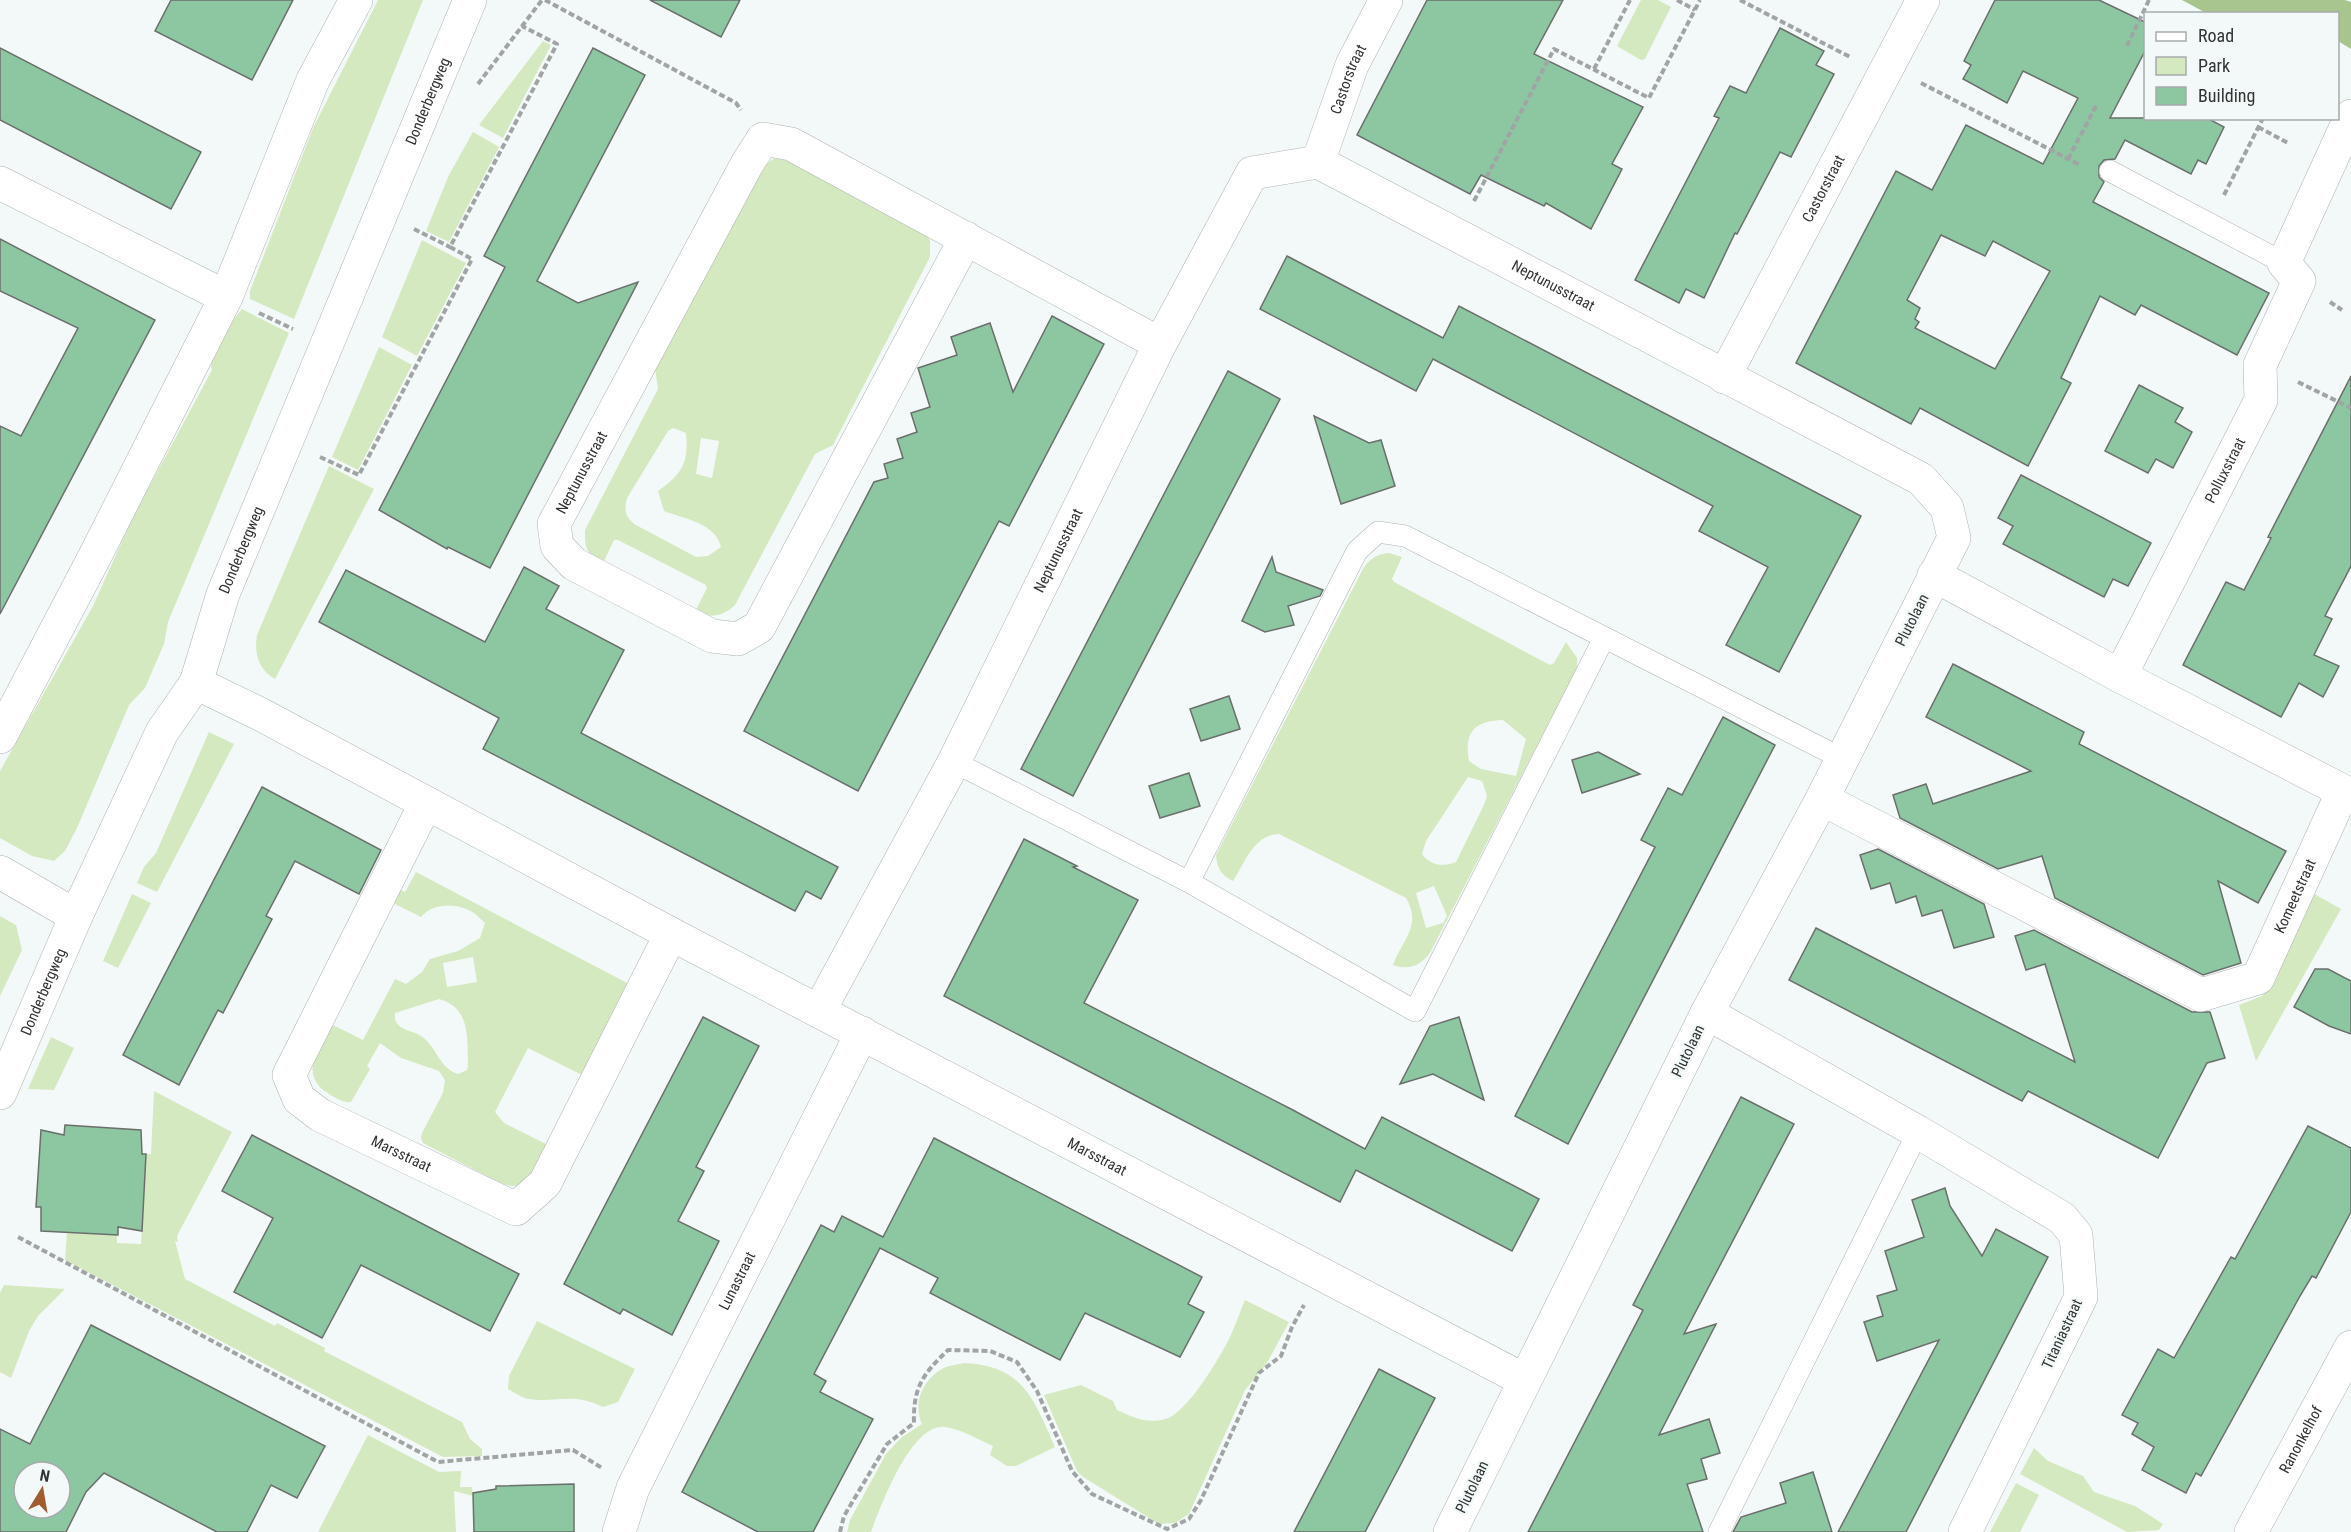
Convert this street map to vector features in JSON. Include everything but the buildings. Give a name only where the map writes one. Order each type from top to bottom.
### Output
[{"type":"street","points":[[0,737],[94,558],[226,297],[313,80],[356,0]]},
{"type":"street","name":"Donderbergweg","points":[[0,1093],[76,916],[162,732],[196,683],[222,594],[470,0]]},
{"type":"street","name":"Castorstraat","points":[[1318,162],[1352,65],[1386,0]]},
{"type":"street","name":"Castorstraat","points":[[1724,377],[1923,0]]},
{"type":"street","points":[[2284,263],[2351,116]]},
{"type":"street","points":[[763,139],[792,144],[1160,344]]},
{"type":"street","name":"Neptunusstraat","points":[[763,139],[747,164],[554,524],[557,546],[574,564],[712,636],[738,639],[759,627],[966,238]]},
{"type":"street","name":"Neptunusstraat","points":[[819,1011],[954,762],[1160,344],[1252,173],[1318,162],[1921,479],[1947,508],[1954,538],[1934,575]]},
{"type":"street","points":[[0,183],[226,297]]},
{"type":"street","name":"Polluxstraat","points":[[2120,676],[2261,400],[2260,365],[2300,281],[2284,263]]},
{"type":"street","name":"Komeetstraat","points":[[1821,799],[2201,996],[2258,978],[2343,791],[2120,676],[1934,575]]},
{"type":"street","name":"Plutolaan","points":[[1450,1532],[1707,1013],[1821,799],[1934,575]]},
{"type":"street","name":"Marsstraat","points":[[196,683],[260,714],[670,934],[1524,1380]]},
{"type":"street","name":"Marsstraat","points":[[426,803],[290,1075],[299,1099],[320,1115],[516,1209],[545,1183],[670,934]]},
{"type":"street","points":[[0,872],[76,916]]},
{"type":"street","name":"Titaniastraat","points":[[1707,1013],[1918,1132],[2062,1218],[2076,1235],[2081,1297],[1965,1532]]},
{"type":"street","name":"Lunastraat","points":[[619,1532],[633,1488],[862,1033]]},
{"type":"street","name":"Ranonkelhof","points":[[2250,1532],[2351,1347]]},
{"type":"lane","points":[[2110,171],[2284,263]]},
{"type":"lane","points":[[1188,882],[1357,551],[1378,532],[1405,536],[1841,758]]},
{"type":"lane","points":[[954,762],[1188,882],[1415,1011],[1604,638]]},
{"type":"lane","points":[[1719,1532],[1918,1132]]},
{"type":"path","points":[[545,0],[736,103],[763,139]]},
{"type":"path","points":[[1594,69],[1630,0]]},
{"type":"path","points":[[1677,0],[1695,10]]},
{"type":"path","points":[[1456,235],[1554,49],[1649,98],[1700,0]]},
{"type":"path","points":[[1740,0],[1859,62]]},
{"type":"path","points":[[2127,46],[2149,0]]},
{"type":"path","points":[[287,441],[359,475],[472,259],[450,247],[557,44],[522,26]]},
{"type":"path","points":[[1915,80],[2086,168],[2110,171]]},
{"type":"path","points":[[2068,159],[2097,104]]},
{"type":"path","points":[[2209,223],[2262,120]]},
{"type":"path","points":[[2258,128],[2288,143]]},
{"type":"path","points":[[226,297],[327,345]]},
{"type":"path","points":[[2260,365],[2351,408]]},
{"type":"path","points":[[18,1237],[438,1462],[573,1450],[633,1488]]},
{"type":"path","points":[[840,1532],[844,1516],[887,1444],[914,1423],[913,1403],[926,1371],[948,1350],[990,1352],[1017,1362],[1037,1391],[1072,1471],[1092,1494],[1167,1529],[1189,1519],[1201,1500],[1259,1373],[1281,1356],[1292,1327],[1321,1274]]},
{"type":"green space","points":[[378,0],[423,0],[294,319],[250,299],[250,291],[313,128]]},
{"type":"green space","points":[[1641,0],[1658,0],[1671,7],[1645,59],[1641,60],[1617,46]]},
{"type":"green space","points":[[2182,0],[2345,0],[2351,2],[2351,49],[2339,42],[2339,12],[2204,12]]},
{"type":"green space","points":[[543,41],[551,45],[503,138],[479,125]]},
{"type":"green space","points":[[473,132],[499,147],[449,242],[426,231],[449,175]]},
{"type":"green space","points":[[785,157],[925,231],[930,241],[930,257],[833,445],[815,454],[735,605],[726,612],[712,616],[695,612],[707,588],[706,585],[618,540],[614,540],[603,563],[588,550],[585,530],[658,389],[655,368],[759,170],[773,159]],"holes":[[[673,428],[686,433],[685,460],[673,479],[658,491],[664,511],[698,523],[713,532],[721,547],[708,556],[696,557],[634,524],[626,512],[627,498],[668,431]],[[701,438],[719,441],[712,478],[696,474]]]},
{"type":"green space","points":[[422,240],[466,263],[417,356],[382,337]]},
{"type":"green space","points":[[242,309],[289,333],[168,622],[164,644],[145,688],[129,705],[77,828],[65,851],[54,861],[32,856],[0,838],[0,771],[93,606],[132,519],[127,504],[131,495],[148,489],[212,370],[208,351]]},
{"type":"green space","points":[[379,347],[412,365],[358,470],[332,457]]},
{"type":"green space","points":[[329,466],[374,489],[275,679],[269,675],[258,660],[257,635]]},
{"type":"green space","points":[[1385,554],[1402,557],[1392,579],[1394,582],[1550,665],[1554,663],[1566,642],[1577,658],[1577,668],[1431,951],[1424,960],[1410,967],[1393,965],[1412,924],[1406,898],[1279,834],[1263,839],[1256,845],[1233,881],[1220,871],[1216,855],[1364,567],[1375,557]],"holes":[[[1503,720],[1526,739],[1516,776],[1481,769],[1469,761],[1468,742],[1473,730],[1485,723]],[[1468,777],[1482,781],[1487,796],[1456,862],[1442,865],[1429,861],[1422,854],[1426,841]],[[1434,886],[1447,916],[1443,923],[1426,928],[1416,893]]]},
{"type":"green space","points":[[209,732],[234,744],[157,892],[137,883],[144,867],[156,853]]},
{"type":"green space","points":[[416,872],[629,984],[582,1075],[528,1048],[495,1112],[504,1123],[550,1146],[551,1151],[523,1185],[511,1186],[500,1183],[423,1143],[422,1133],[443,1093],[445,1080],[439,1071],[401,1058],[380,1043],[367,1066],[370,1069],[351,1102],[342,1101],[329,1094],[314,1078],[316,1052],[331,1024],[363,1040],[395,979],[406,984],[422,972],[430,959],[458,951],[480,938],[485,923],[474,913],[461,907],[446,906],[426,912],[421,917],[395,904],[399,889],[405,892]],"holes":[[[473,957],[477,982],[447,987],[443,963]],[[439,999],[457,1009],[465,1025],[468,1066],[467,1070],[458,1074],[447,1068],[425,1039],[401,1027],[395,1019],[395,1013]]]},
{"type":"green space","points":[[2309,891],[2341,909],[2256,1061],[2239,1005],[2262,996]]},
{"type":"green space","points":[[132,894],[151,903],[118,968],[103,961]]},
{"type":"green space","points":[[0,916],[16,925],[22,950],[0,996]]},
{"type":"green space","points":[[51,1037],[74,1048],[54,1090],[28,1089]]},
{"type":"green space","points":[[154,1091],[232,1132],[177,1236],[178,1242],[175,1241],[185,1279],[275,1326],[277,1323],[325,1348],[324,1351],[462,1422],[470,1439],[482,1449],[482,1456],[443,1457],[65,1260],[67,1233],[117,1235],[117,1243],[141,1244],[146,1154],[151,1154]]},
{"type":"green space","points":[[4,1285],[65,1289],[38,1316],[29,1331],[11,1378],[0,1372],[0,1293]]},
{"type":"green space","points":[[1245,1300],[1289,1322],[1267,1363],[1245,1390],[1189,1514],[1175,1523],[1159,1524],[1083,1477],[1077,1471],[1044,1395],[1081,1385],[1113,1401],[1117,1410],[1133,1417],[1156,1421],[1171,1417],[1190,1400],[1208,1375],[1230,1338]]},
{"type":"green space","points":[[537,1321],[635,1369],[618,1402],[603,1407],[574,1399],[529,1399],[508,1389],[509,1376]]},
{"type":"green space","points":[[965,1363],[1001,1371],[1024,1388],[1040,1414],[1055,1447],[1016,1466],[1007,1466],[990,1455],[993,1446],[951,1428],[932,1429],[920,1438],[899,1468],[871,1532],[847,1532],[850,1520],[886,1454],[902,1437],[922,1424],[918,1407],[926,1384],[938,1371]]},
{"type":"green space","points":[[368,1435],[439,1472],[461,1471],[460,1487],[472,1487],[473,1496],[454,1491],[456,1532],[318,1532]]},
{"type":"green space","points":[[2034,1448],[2048,1461],[2083,1476],[2094,1492],[2135,1506],[2163,1524],[2159,1530],[2127,1532],[2020,1474]]},
{"type":"green space","points":[[2016,1483],[2039,1495],[2020,1532],[1990,1532]]}]
